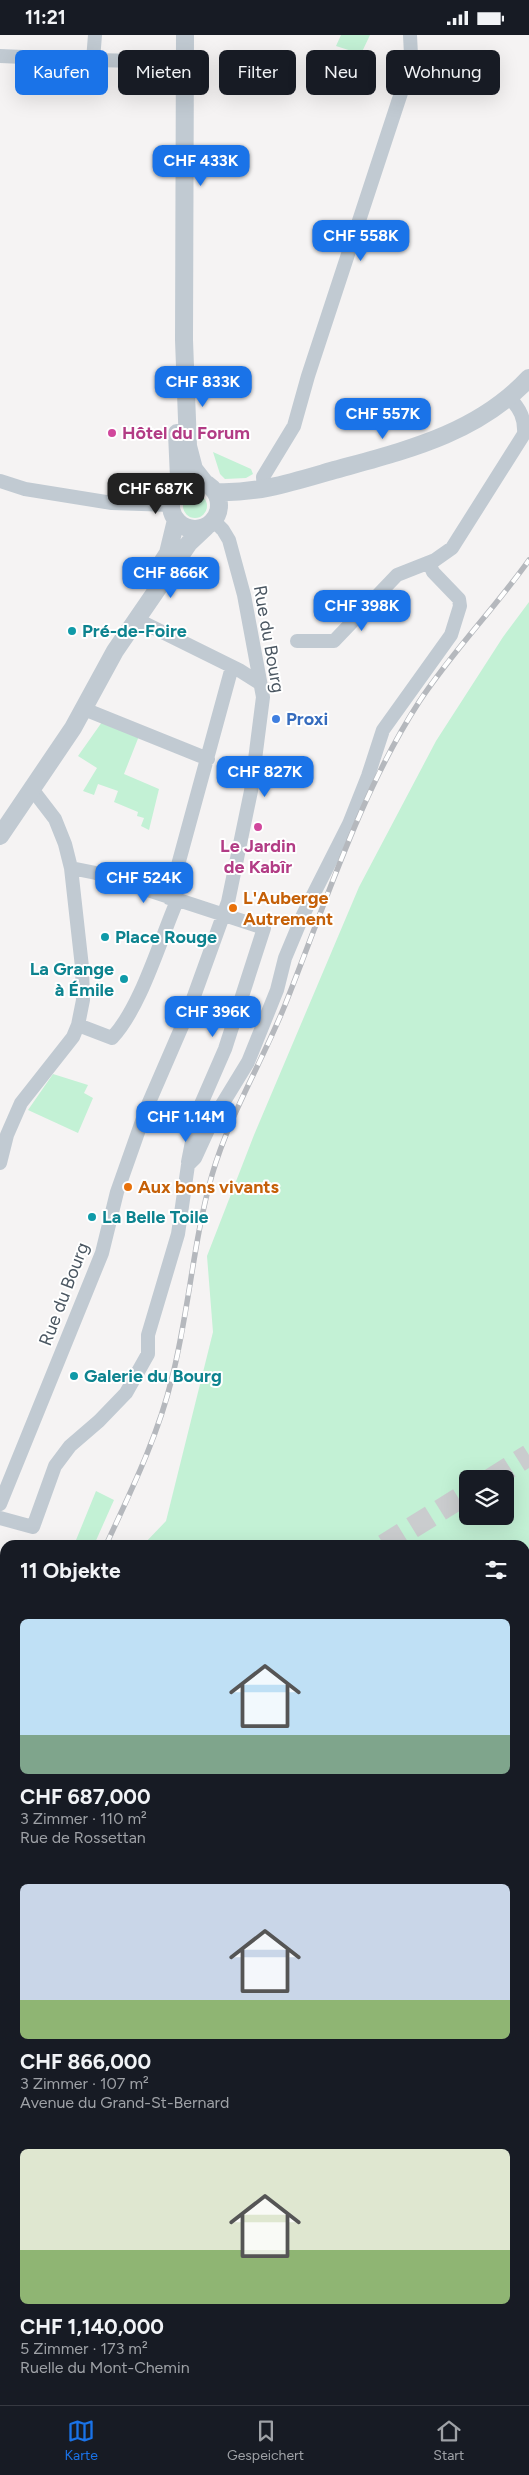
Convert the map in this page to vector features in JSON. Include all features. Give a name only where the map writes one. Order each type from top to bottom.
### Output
[{"type":"street","points":[[94,50],[95,35]]},
{"type":"street","points":[[185,35],[185,50]]},
{"type":"street","points":[[262,490],[263,477],[294,426],[308,376],[401,93],[411,55],[410,35]]},
{"type":"street","points":[[0,56],[15,57]]},
{"type":"street","points":[[175,505],[190,529],[213,521],[220,504],[210,487],[194,469],[189,454],[184,340],[185,95]]},
{"type":"street","points":[[0,836],[84,709],[115,651],[132,607],[168,553],[175,505],[178,413],[184,340]]},
{"type":"street","points":[[115,651],[190,543],[213,521],[262,490],[407,450],[448,435],[490,413],[529,378]]},
{"type":"street","points":[[297,641],[334,641],[397,575],[429,563],[452,548],[524,434],[524,421],[516,405],[509,397]]},
{"type":"street","points":[[0,481],[25,489],[112,503],[175,505]]},
{"type":"street","points":[[175,505],[191,482],[210,487],[262,490]]},
{"type":"street","name":"Rue du Bourg","points":[[0,1503],[102,1253],[117,1192],[147,1107],[189,1010],[228,902],[251,791],[263,697],[258,682],[244,595],[230,540],[213,521]]},
{"type":"street","points":[[188,1165],[195,1158],[212,1121],[248,1062],[278,990],[285,958],[302,915],[349,823],[368,777],[384,730],[451,635],[460,606],[459,599],[433,572],[429,563]]},
{"type":"street","points":[[138,620],[258,682]]},
{"type":"street","points":[[78,1025],[112,1038],[120,1030],[138,993],[173,899],[232,667]]},
{"type":"street","points":[[84,709],[208,759]]},
{"type":"street","points":[[0,1163],[7,1135],[21,1103],[66,1047],[78,1025],[83,1000],[82,968],[71,868],[65,844],[55,819],[32,789]]},
{"type":"street","points":[[0,1518],[32,1527],[55,1466],[63,1454],[126,1393],[148,1354],[148,1335],[178,1234],[198,1111],[225,1049],[264,928],[96,873],[71,868]]},
{"type":"green space","points":[[341,35],[370,35],[363,50],[348,50],[336,46]]},
{"type":"green space","points":[[213,452],[251,469],[253,474],[246,478],[225,479],[220,474]]},
{"type":"green space","points":[[195,494],[204,497],[207,506],[204,515],[195,518],[186,515],[183,506],[186,497]]},
{"type":"green space","points":[[529,602],[529,1540],[148,1540],[166,1521],[213,1332],[207,1256],[254,1135],[359,887],[436,741],[503,637]]},
{"type":"green space","points":[[102,722],[139,736],[124,774],[159,789],[149,830],[141,826],[144,818],[137,816],[138,812],[114,802],[118,791],[98,784],[94,795],[83,791],[97,768],[78,756]]},
{"type":"green space","points":[[53,1074],[88,1085],[84,1093],[93,1098],[78,1133],[28,1110]]},
{"type":"green space","points":[[96,1491],[114,1500],[96,1540],[76,1540]]},
{"type":"tunnel","points":[[505,1470],[529,1455]]},
{"type":"tunnel","points":[[392,1540],[459,1499]]},
{"type":"railway","points":[[108,1540],[143,1463],[166,1400],[178,1353],[200,1226],[219,1153],[285,1005],[361,811],[398,737],[419,702],[529,560]]},
{"type":"place","name":"Hôtel du Forum","points":[[112,433]]},
{"type":"place","name":"Pré-de-Foire","points":[[72,631]]},
{"type":"place","name":"Proxi","points":[[276,719]]},
{"type":"place","name":"Le Jardin de Kabîr","points":[[258,827]]},
{"type":"place","name":"L'Auberge Autrement","points":[[233,908]]},
{"type":"place","name":"Place Rouge","points":[[105,937]]},
{"type":"place","name":"La Grange à Émile","points":[[124,979]]},
{"type":"place","name":"Aux bons vivants","points":[[128,1187]]},
{"type":"place","name":"La Belle Toile","points":[[92,1217]]},
{"type":"place","name":"Galerie du Bourg","points":[[74,1376]]}]
